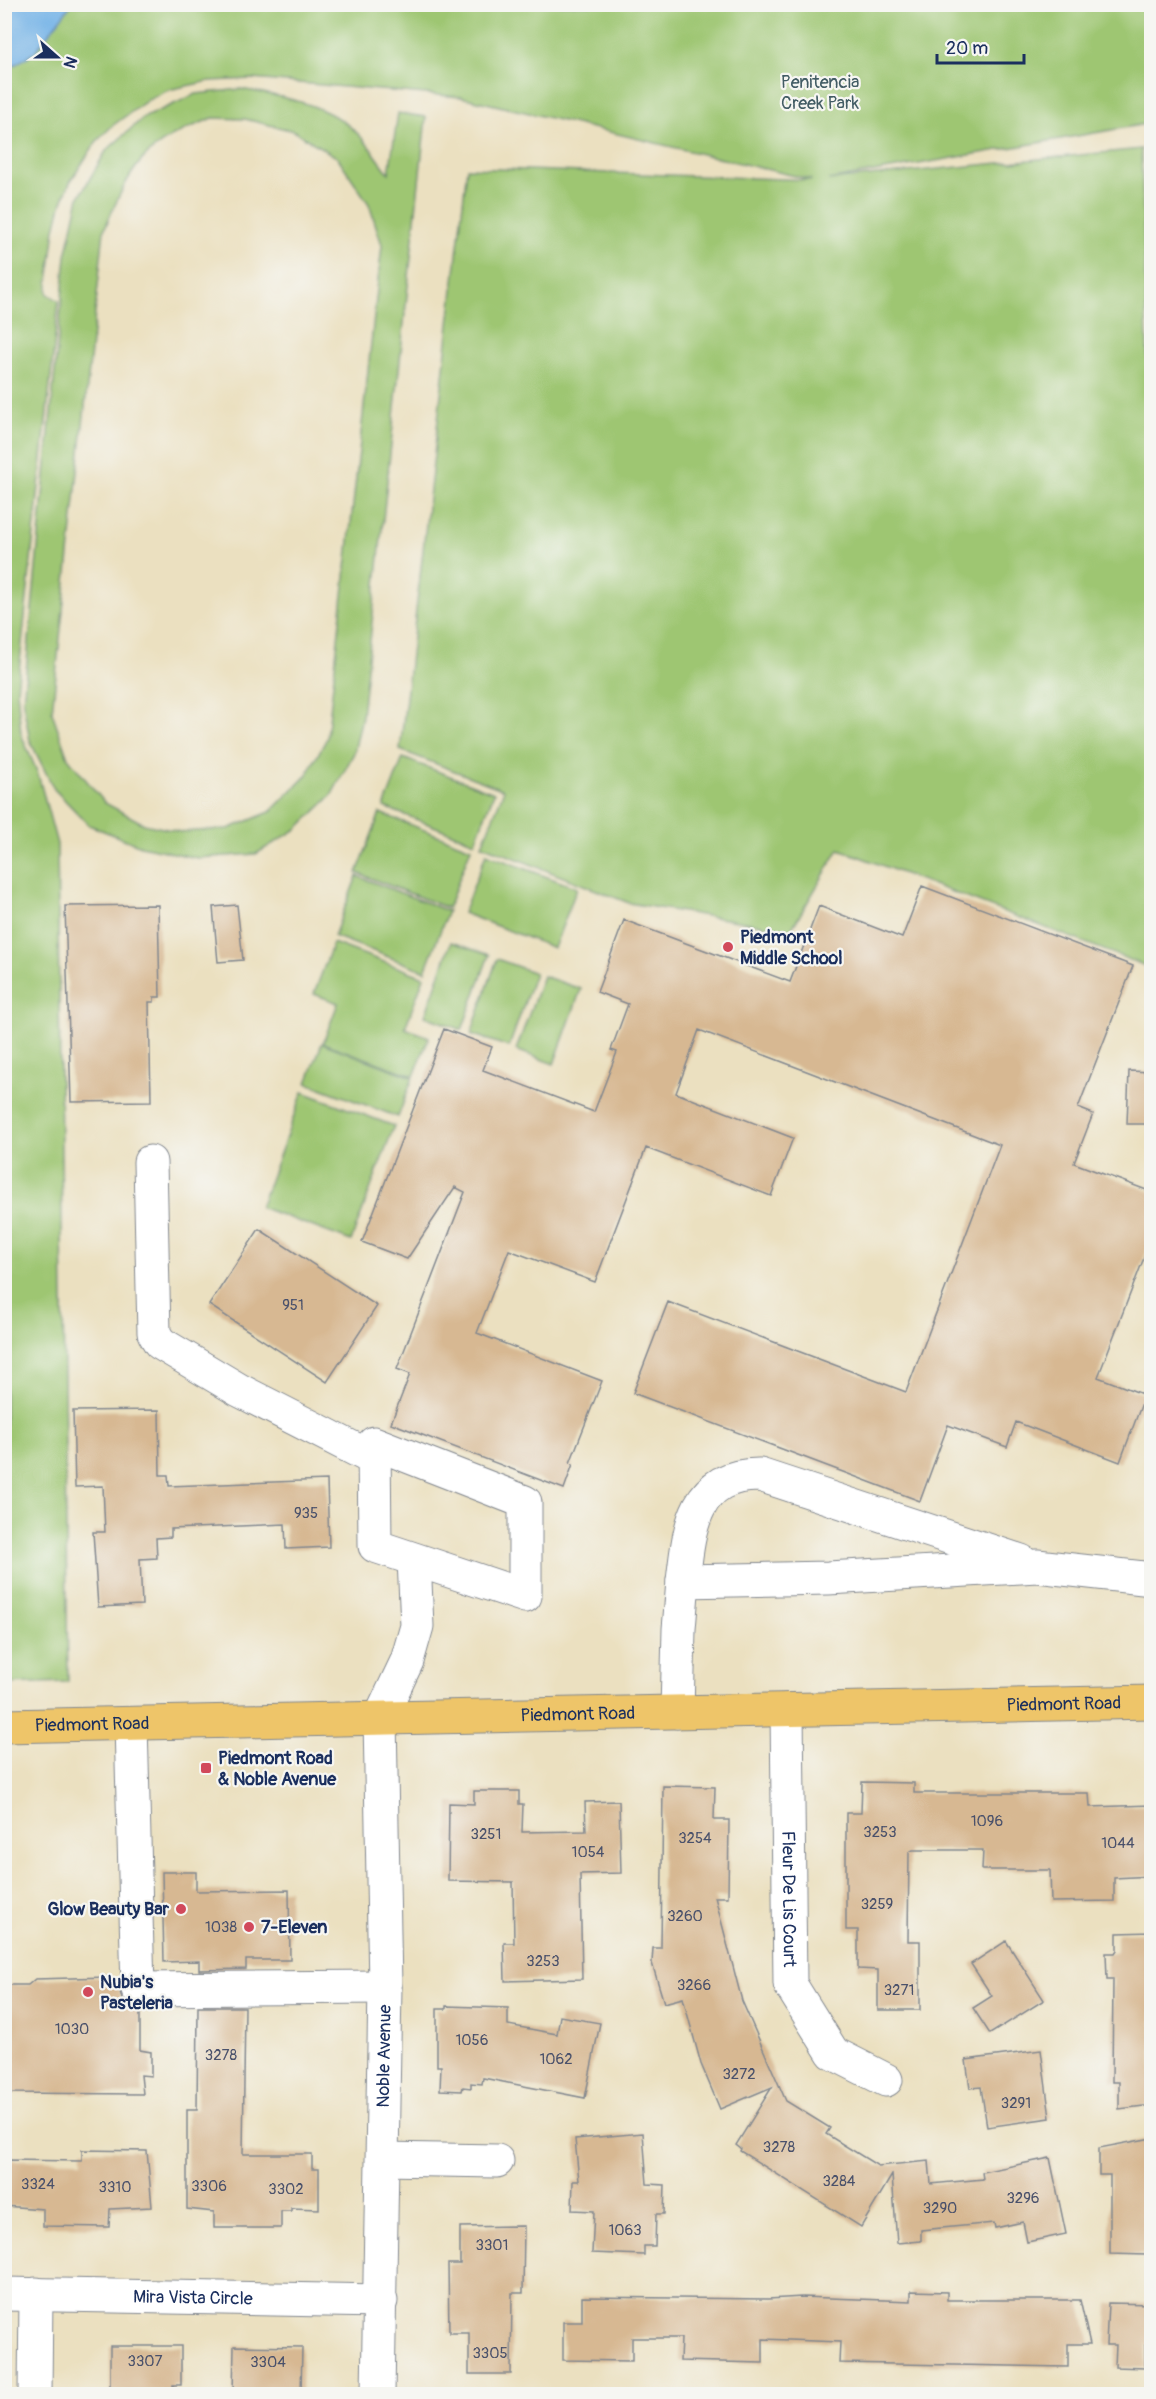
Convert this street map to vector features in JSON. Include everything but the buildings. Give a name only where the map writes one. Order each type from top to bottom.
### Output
[{"type":"main road","name":"Piedmont Road","points":[[4,1726],[1152,1702]]},
{"type":"street","points":[[150,1162],[154,1333],[160,1343],[239,1390],[374,1459]]},
{"type":"street","points":[[374,1443],[525,1502],[525,1596],[414,1559],[375,1546],[374,1443]]},
{"type":"street","points":[[677,1712],[678,1638],[688,1534],[698,1505],[722,1481],[746,1475],[760,1475],[1037,1566]]},
{"type":"street","points":[[380,1718],[407,1661],[417,1626],[414,1559]]},
{"type":"street","points":[[683,1581],[828,1578],[1037,1566],[1152,1579]]},
{"type":"street","name":"Fleur De Lis Court","points":[[787,1710],[790,1984],[833,2053],[886,2080]]},
{"type":"street","name":"Noble Avenue","points":[[378,2394],[385,1987],[380,1718]]},
{"type":"street","points":[[131,1724],[138,1989],[385,1987]]},
{"type":"street","points":[[383,2159],[497,2161]]},
{"type":"street","points":[[20,2294],[35,2394]]},
{"type":"street","name":"Mira Vista Circle","points":[[20,2294],[381,2301]]},
{"type":"green space","name":"Penitencia Creek Park","points":[[4,5],[1152,5],[1151,123],[828,180],[1141,149],[1152,500],[1151,968],[839,849],[791,930],[629,903],[482,845],[504,790],[400,750],[467,168],[812,180],[461,97],[252,79],[210,81],[168,90],[148,100],[112,126],[96,142],[70,182],[55,229],[47,293],[59,301],[17,690],[21,734],[38,774],[57,844],[68,1682],[5,1684]]},
{"type":"green space","points":[[241,89],[305,103],[320,109],[335,116],[360,136],[389,173],[398,113],[426,117],[362,716],[354,753],[331,796],[297,829],[256,854],[197,858],[141,846],[89,825],[54,789],[30,741],[23,703],[66,256],[79,197],[106,151],[143,118],[196,94]],"holes":[[[213,118],[245,119],[294,131],[338,158],[369,204],[382,245],[327,738],[306,776],[270,812],[228,829],[181,832],[144,824],[105,803],[68,758],[52,712],[104,230],[123,188],[143,159],[155,147]]]},
{"type":"green space","points":[[403,758],[494,793],[475,842],[384,807]]},
{"type":"green space","points":[[380,813],[471,848],[448,908],[357,873]]},
{"type":"green space","points":[[486,854],[577,888],[554,948],[463,913]]},
{"type":"green space","points":[[357,876],[448,911],[425,971],[334,936]]},
{"type":"green space","points":[[451,942],[489,955],[462,1030],[425,1016]]},
{"type":"green space","points":[[333,943],[424,977],[405,1028],[429,1037],[414,1076],[323,1043],[338,1003],[314,994]]},
{"type":"green space","points":[[497,959],[535,973],[509,1047],[471,1034]]},
{"type":"green space","points":[[543,976],[581,989],[554,1064],[516,1050]]},
{"type":"green space","points":[[322,1043],[413,1077],[398,1117],[307,1083]]},
{"type":"green space","points":[[303,1092],[394,1126],[351,1241],[260,1207]]},
{"type":"water","points":[[5,4],[71,5],[34,53],[5,71]]},
{"type":"place","name":"Piedmont Middle School","points":[[728,947]]},
{"type":"place","name":"Piedmont Road & Noble Avenue","points":[[206,1768]]},
{"type":"place","name":"Glow Beauty Bar","points":[[181,1909]]},
{"type":"place","name":"7-Eleven","points":[[249,1927]]},
{"type":"place","name":"Nubia's Pasteleria","points":[[88,1992]]}]
